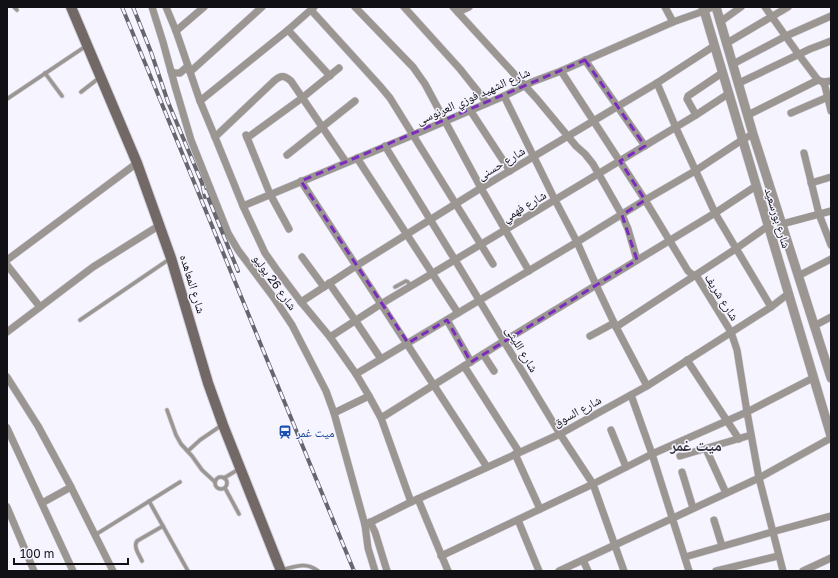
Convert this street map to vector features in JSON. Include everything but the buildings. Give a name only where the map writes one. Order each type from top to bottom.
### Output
[{"type":"main road","name":"شارع المعاهده","points":[[71,7],[137,163],[160,225],[172,258],[208,383],[280,571]]},
{"type":"street","name":"شارع 26 يوليو","points":[[152,7],[191,140],[228,233],[238,250],[292,325],[326,391],[367,524],[368,548],[375,571]]},
{"type":"street","name":"شارع 26 يوليو","points":[[166,7],[176,31],[200,101],[243,206],[266,253],[276,270],[330,337],[370,396],[381,418],[414,500],[448,571]]},
{"type":"street","points":[[176,31],[204,7]]},
{"type":"street","points":[[170,71],[180,73],[189,69],[262,7]]},
{"type":"street","points":[[355,7],[413,67],[425,84],[481,188],[529,271]]},
{"type":"street","points":[[404,7],[460,69],[488,103]]},
{"type":"street","points":[[456,9],[469,7]]},
{"type":"street","points":[[665,7],[673,22]]},
{"type":"street","name":"شارع بورسعيد","points":[[716,7],[753,134],[831,378]]},
{"type":"street","points":[[720,22],[741,7]]},
{"type":"street","points":[[765,7],[798,55],[825,86],[831,111]]},
{"type":"street","points":[[726,42],[788,7]]},
{"type":"street","points":[[200,101],[288,30],[312,8],[390,98],[493,264]]},
{"type":"street","name":"شارع الشهيد فوزي العرنوسى","points":[[243,206],[488,103],[706,8]]},
{"type":"street","name":"شارع بورسعيد","points":[[706,8],[714,46],[831,437]]},
{"type":"street","points":[[456,9],[538,99],[593,164],[622,215],[628,229],[637,260]]},
{"type":"street","points":[[733,64],[786,36],[831,16]]},
{"type":"street","points":[[288,30],[330,76]]},
{"type":"street","points":[[739,83],[831,41]]},
{"type":"street","name":"شارع حسنى","points":[[301,302],[481,188],[657,83],[714,46]]},
{"type":"street","points":[[585,60],[645,146]]},
{"type":"street","points":[[289,229],[270,194],[246,136],[302,98],[339,68]]},
{"type":"street","name":"شارع شريف","points":[[561,71],[645,200],[688,271],[693,275],[696,275],[731,332],[737,350],[759,478],[783,571]]},
{"type":"street","points":[[696,115],[687,97],[722,73]]},
{"type":"street","points":[[215,137],[268,86],[279,77],[286,77],[291,81],[346,162]]},
{"type":"street","points":[[748,114],[820,81],[831,81]]},
{"type":"street","points":[[657,83],[715,213],[771,307]]},
{"type":"street","name":"شارع فهمي","points":[[330,337],[381,304],[676,128],[728,94]]},
{"type":"street","points":[[504,96],[577,242],[615,325],[647,386]]},
{"type":"street","points":[[791,113],[828,97]]},
{"type":"street","points":[[287,155],[355,101]]},
{"type":"street","points":[[470,110],[510,171]]},
{"type":"street","points":[[356,374],[695,171],[753,134]]},
{"type":"street","name":"شارع الليثى","points":[[386,146],[560,434],[593,484],[624,571]]},
{"type":"street","points":[[804,153],[819,214],[831,244]]},
{"type":"street","points":[[357,158],[458,313]]},
{"type":"street","points":[[7,260],[137,163]]},
{"type":"street","points":[[811,183],[831,177]]},
{"type":"street","points":[[301,181],[408,343],[487,467]]},
{"type":"street","points":[[381,418],[504,341],[715,213],[756,186]]},
{"type":"street","points":[[782,224],[831,211]]},
{"type":"street","points":[[7,332],[93,267],[160,225]]},
{"type":"street","points":[[590,336],[615,325],[696,275],[768,226]]},
{"type":"street","points":[[302,257],[355,320],[381,359]]},
{"type":"street","points":[[798,276],[831,259]]},
{"type":"street","points":[[7,265],[40,307]]},
{"type":"street","name":"شارع السوق","points":[[367,524],[414,500],[560,434],[647,386],[771,307],[788,294]]},
{"type":"street","points":[[814,326],[831,317]]},
{"type":"street","points":[[447,320],[471,362]]},
{"type":"street","points":[[483,354],[494,371]]},
{"type":"street","points":[[688,360],[739,439]]},
{"type":"street","points":[[464,366],[517,453],[540,509]]},
{"type":"street","points":[[7,377],[38,426],[113,571]]},
{"type":"street","points":[[442,556],[593,484],[652,454],[747,412],[814,378]]},
{"type":"street","points":[[631,395],[652,454],[689,571]]},
{"type":"street","points":[[334,413],[370,396]]},
{"type":"street","points":[[7,428],[73,571]]},
{"type":"street","points":[[611,430],[626,467]]},
{"type":"street","points":[[680,456],[751,435]]},
{"type":"street","points":[[559,571],[759,478],[831,437]]},
{"type":"street","points":[[706,449],[726,493]]},
{"type":"street","points":[[682,472],[693,508]]},
{"type":"street","points":[[42,502],[71,488]]},
{"type":"street","points":[[7,508],[34,571]]},
{"type":"street","points":[[685,557],[831,516]]},
{"type":"street","points":[[518,520],[539,571]]},
{"type":"street","points":[[714,520],[722,546]]},
{"type":"street","name":"شارع 26 يوليو","points":[[367,524],[375,532],[387,571]]},
{"type":"street","points":[[716,571],[746,567],[778,556]]},
{"type":"street","points":[[803,571],[831,558]]},
{"type":"street","points":[[583,560],[588,571]]},
{"type":"lane","points":[[14,7],[17,10]]},
{"type":"lane","points":[[7,99],[87,45]]},
{"type":"lane","points":[[46,73],[62,96]]},
{"type":"lane","points":[[81,92],[101,76]]},
{"type":"lane","points":[[80,320],[172,258]]},
{"type":"lane","points":[[395,287],[406,281],[411,286]]},
{"type":"lane","points":[[167,410],[178,440],[202,470],[215,482],[216,486],[220,489],[225,488]]},
{"type":"lane","points":[[188,451],[200,440],[223,425]]},
{"type":"lane","points":[[215,482],[219,478],[224,478],[240,468]]},
{"type":"lane","points":[[224,478],[226,479],[227,484],[225,488],[239,514]]},
{"type":"lane","points":[[95,535],[180,482]]},
{"type":"lane","points":[[149,501],[188,571]]},
{"type":"lane","points":[[142,561],[135,544],[163,526]]},
{"type":"lane","points":[[280,571],[303,565],[312,567],[318,571]]},
{"type":"highlighted area","points":[[585,60],[645,146],[620,161],[645,200],[622,215],[637,260],[471,362],[447,320],[408,343],[301,181]]},
{"type":"railway","points":[[122,7],[354,571]]},
{"type":"railway","points":[[133,7],[151,52],[168,102],[202,183],[205,197]]},
{"type":"railway","points":[[205,190],[238,271]]},
{"type":"place","name":"ميت غمر","points":[[285,432]]},
{"type":"district","name":"ميت غمر","points":[[696,445]]}]
